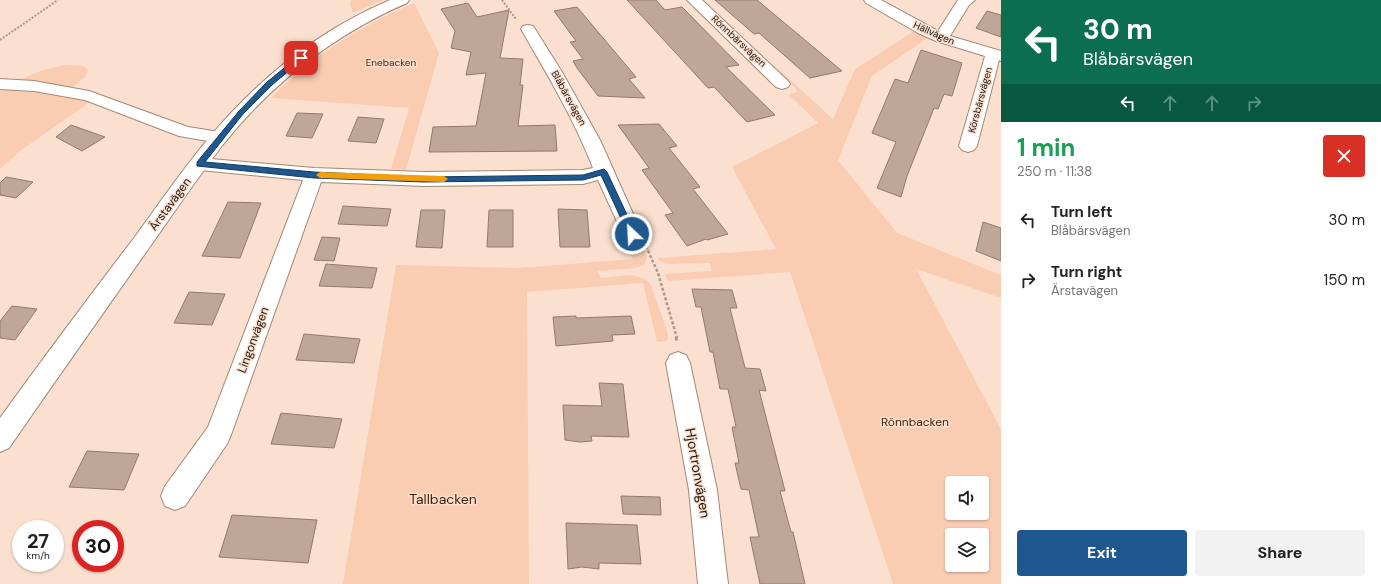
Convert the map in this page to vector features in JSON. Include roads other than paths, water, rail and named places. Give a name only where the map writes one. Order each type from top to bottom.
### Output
[{"type":"street","name":"Ärstavägen","points":[[0,439],[77,329],[220,137],[241,112],[270,83],[335,33],[366,16],[402,0]]},
{"type":"street","name":"Rönnbärsvägen","points":[[694,0],[782,84]]},
{"type":"street","name":"Hällvägen","points":[[871,0],[941,38],[997,55]]},
{"type":"street","points":[[941,38],[964,2],[968,0]]},
{"type":"street","name":"Blåbärsvägen","points":[[523,25],[573,104],[591,140],[632,234]]},
{"type":"street","name":"Körsbärsvägen","points":[[968,146],[997,55]]},
{"type":"street","points":[[0,84],[34,86],[89,96],[185,132],[220,137]]},
{"type":"street","points":[[200,164],[314,175],[424,179],[583,178],[604,172]]},
{"type":"street","name":"Lingonvägen","points":[[175,496],[218,435],[314,175]]},
{"type":"street","name":"Hjortronvägen","points":[[678,363],[703,490],[713,584]]},
{"type":"park label","name":"Enebacken","points":[[391,62]]},
{"type":"park label","name":"Rönnbacken","points":[[915,422]]},
{"type":"park label","name":"Tallbacken","points":[[443,499]]}]
